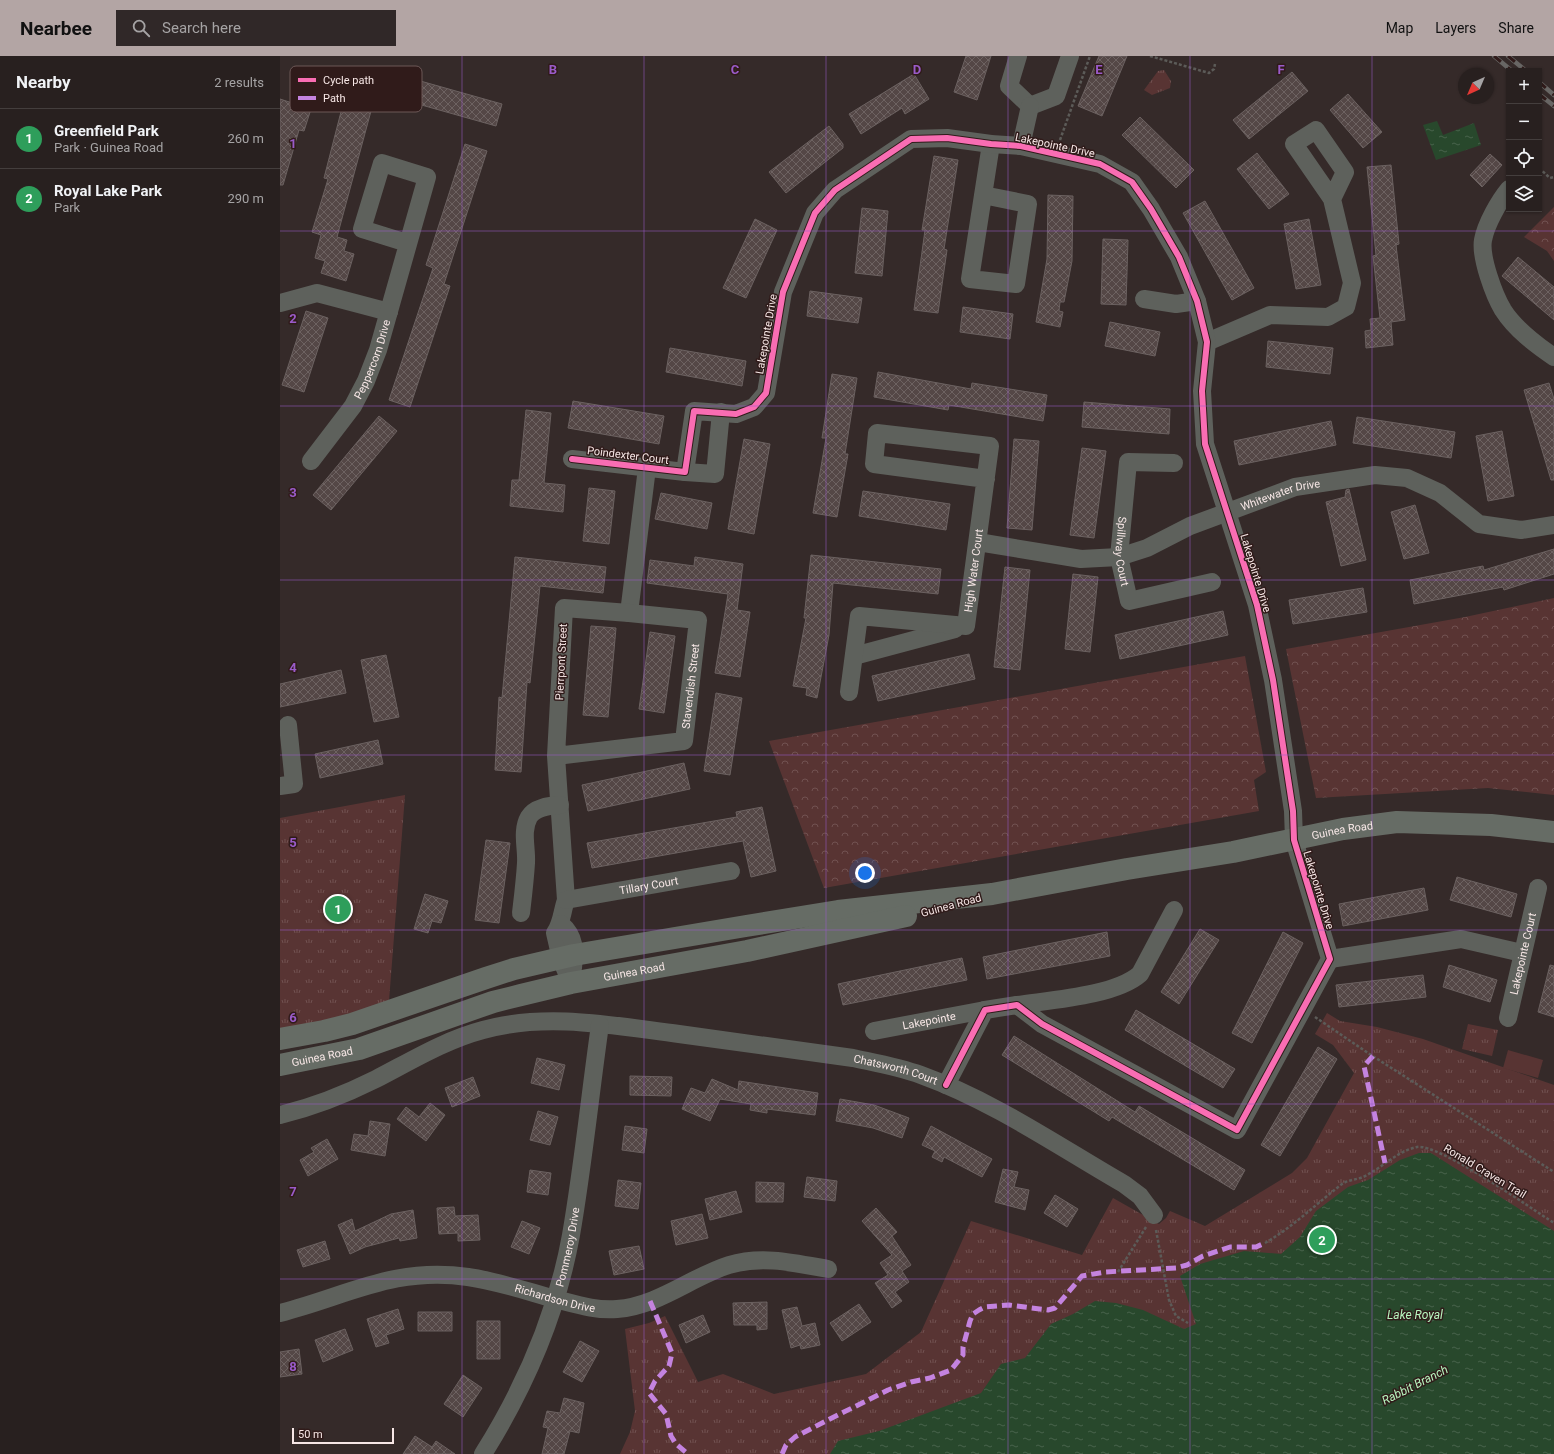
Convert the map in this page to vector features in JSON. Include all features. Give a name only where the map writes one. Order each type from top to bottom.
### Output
[{"type":"main road","name":"Guinea Road","points":[[280,1039],[352,1024],[486,978],[568,957],[838,911],[992,894],[1294,840],[1343,829],[1397,822],[1491,825],[1554,832]]},
{"type":"main road","name":"Guinea Road","points":[[280,1065],[359,1049],[493,1002],[571,983],[747,951],[943,908],[992,894]]},
{"type":"street","points":[[1018,56],[1009,86],[1030,106]]},
{"type":"street","points":[[1030,106],[1056,96],[1070,56]]},
{"type":"street","points":[[1021,146],[1030,106]]},
{"type":"street","name":"Lakepointe Drive","points":[[721,412],[736,414],[754,407],[766,393],[783,292],[815,213],[835,190],[911,139],[947,138],[991,144],[1021,146],[1100,164],[1132,182],[1151,209],[1179,257],[1197,301],[1207,342],[1202,390],[1205,444],[1257,605],[1273,680],[1293,811],[1294,840],[1330,959]]},
{"type":"street","points":[[983,195],[1028,204],[1016,284],[970,279],[983,195],[991,144]]},
{"type":"street","name":"Peppercorn Drive","points":[[310,461],[353,406],[378,350],[427,177],[382,163],[362,230],[408,243]]},
{"type":"street","points":[[1506,193],[1499,201],[1483,240],[1488,276],[1503,310],[1533,342],[1554,357]]},
{"type":"street","points":[[1207,342],[1270,315],[1328,316],[1346,307],[1352,283],[1332,199]]},
{"type":"street","points":[[280,303],[318,293],[389,312]]},
{"type":"street","points":[[1144,300],[1176,304],[1197,301]]},
{"type":"street","points":[[685,472],[694,411],[721,412]]},
{"type":"street","name":"Poindexter Court","points":[[572,459],[715,474],[721,412]]},
{"type":"street","name":"High Water Court","points":[[849,692],[859,616],[966,626],[978,542],[986,479],[990,446],[877,432],[874,464],[986,479]]},
{"type":"street","name":"Spillway Court","points":[[1174,463],[1128,462],[1120,558],[1129,601],[1212,582]]},
{"type":"street","points":[[629,613],[647,468]]},
{"type":"street","name":"Whitewater Drive","points":[[978,542],[1081,559],[1120,558],[1147,548],[1190,526],[1295,487],[1375,475],[1406,478],[1440,493],[1480,524],[1521,530],[1554,525]]},
{"type":"street","name":"Pierrpont Street","points":[[571,983],[568,957],[570,932],[561,924],[562,912],[566,900],[556,756],[564,608],[629,613]]},
{"type":"street","name":"Stavendish Street","points":[[556,756],[684,741],[698,620],[629,613]]},
{"type":"street","points":[[854,656],[966,626]]},
{"type":"street","points":[[280,786],[294,784],[288,725]]},
{"type":"street","points":[[521,913],[526,862],[526,826],[530,816],[538,810],[545,806],[560,805]]},
{"type":"street","name":"Tillary Court","points":[[566,900],[731,871]]},
{"type":"street","name":"Lakepointe Court","points":[[1508,1018],[1538,888]]},
{"type":"street","points":[[946,1085],[985,1010],[1104,991],[1120,987],[1132,981],[1140,974],[1174,910]]},
{"type":"street","points":[[1017,1005],[1042,1024],[1237,1130],[1330,959],[1461,939],[1522,953]]},
{"type":"street","name":"Lakepointe","points":[[874,1031],[985,1010]]},
{"type":"street","points":[[280,1115],[333,1098],[374,1080],[441,1045],[484,1030],[514,1023],[538,1021],[565,1021],[600,1025]]},
{"type":"street","name":"Chatsworth Court","points":[[600,1025],[853,1058],[914,1073],[946,1085],[988,1105],[1124,1184],[1140,1196],[1154,1215]]},
{"type":"street","name":"Pommeroy Drive","points":[[483,1454],[516,1397],[537,1353],[555,1299],[571,1236],[600,1025]]},
{"type":"street","name":"Richardson Drive","points":[[280,1313],[304,1307],[386,1280],[406,1276],[436,1274],[467,1277],[493,1282],[595,1308],[617,1309],[650,1301],[718,1269],[743,1262],[762,1260],[788,1262],[828,1269]]},
{"type":"path","points":[[1055,154],[1090,56]]},
{"type":"path","points":[[1150,56],[1209,72],[1214,69],[1215,64]]},
{"type":"path","points":[[1542,171],[1550,178],[1554,177]]},
{"type":"path","points":[[1303,1010],[1554,1172]]},
{"type":"path","points":[[1118,1272],[1129,1251],[1154,1215]]},
{"type":"path","points":[[1154,1215],[1169,1300],[1176,1316],[1188,1323]]},
{"type":"green space","points":[[1164,70],[1171,81],[1170,88],[1152,95],[1144,90],[1158,71]]},
{"type":"green space","points":[[1554,207],[1554,261],[1547,251],[1524,237]]},
{"type":"green space","points":[[1554,598],[1554,795],[1488,788],[1316,798],[1286,649],[1465,617]]},
{"type":"green space","points":[[1245,656],[1266,772],[1254,780],[1259,811],[824,888],[769,741]]},
{"type":"green space","points":[[405,795],[389,1001],[344,1017],[280,1032],[280,818]]},
{"type":"green space","points":[[1327,1013],[1340,1021],[1377,1027],[1423,1039],[1554,1085],[1554,1454],[620,1454],[630,1432],[635,1411],[625,1329],[649,1323],[665,1316],[698,1382],[723,1374],[774,1394],[866,1374],[921,1332],[971,1221],[1082,1255],[1113,1198],[1159,1224],[1166,1218],[1170,1211],[1205,1226],[1292,1173],[1307,1158],[1354,1073],[1333,1045],[1315,1034]]},
{"type":"green space","points":[[1468,1024],[1498,1030],[1492,1056],[1462,1049]]},
{"type":"green space","points":[[1508,1050],[1543,1060],[1538,1078],[1503,1068]]},
{"type":"water","points":[[1437,121],[1443,135],[1474,123],[1481,145],[1436,160],[1423,125]]},
{"type":"water","name":"Lake Royal","points":[[1419,1153],[1431,1153],[1554,1231],[1554,1454],[830,1454],[838,1441],[879,1431],[981,1393],[1001,1364],[1025,1358],[1051,1324],[1073,1314],[1095,1301],[1116,1303],[1143,1310],[1184,1329],[1196,1324],[1180,1276],[1200,1264],[1244,1251],[1281,1254],[1300,1237],[1316,1211],[1348,1187],[1368,1180],[1400,1160]]},
{"type":"building","points":[[966,56],[991,56],[977,100],[954,92]]},
{"type":"building","points":[[1099,56],[1127,56],[1102,116],[1078,106]]},
{"type":"building","points":[[1292,72],[1308,91],[1249,139],[1233,120]]},
{"type":"building","points":[[914,74],[929,99],[905,114],[902,108],[861,134],[849,114]]},
{"type":"building","points":[[422,81],[502,104],[496,126],[422,105]]},
{"type":"building","points":[[1348,94],[1382,132],[1363,148],[1330,110]]},
{"type":"building","points":[[280,99],[290,102],[290,112],[310,112],[304,131],[299,130],[283,185],[280,185]]},
{"type":"building","points":[[341,112],[371,112],[337,237],[347,240],[344,251],[354,254],[346,281],[321,273],[325,261],[315,258],[321,235],[312,232],[328,179],[324,178]]},
{"type":"building","points":[[1140,117],[1194,170],[1176,188],[1122,135]]},
{"type":"building","points":[[829,126],[843,144],[843,148],[786,193],[769,172]]},
{"type":"building","points":[[465,144],[487,151],[444,284],[450,286],[410,407],[389,400],[433,268],[426,265]]},
{"type":"building","points":[[1257,153],[1289,194],[1269,209],[1237,169]]},
{"type":"building","points":[[1490,154],[1502,165],[1482,187],[1470,175]]},
{"type":"building","points":[[934,156],[958,160],[944,249],[947,250],[938,313],[914,310],[925,230],[922,230]]},
{"type":"building","points":[[1391,165],[1399,244],[1396,245],[1405,320],[1391,322],[1393,345],[1366,348],[1365,331],[1371,330],[1370,319],[1380,318],[1373,256],[1376,255],[1367,167]]},
{"type":"building","points":[[1048,195],[1073,196],[1072,261],[1064,302],[1060,302],[1059,311],[1063,312],[1060,327],[1036,322],[1047,259]]},
{"type":"building","points":[[1205,201],[1254,288],[1232,300],[1183,213]]},
{"type":"building","points":[[862,208],[888,211],[882,276],[855,273]]},
{"type":"building","points":[[755,219],[777,230],[746,298],[723,288]]},
{"type":"building","points":[[1309,219],[1321,285],[1296,289],[1284,224]]},
{"type":"building","points":[[1103,239],[1128,240],[1126,305],[1101,304]]},
{"type":"building","points":[[1518,257],[1554,287],[1554,320],[1502,276]]},
{"type":"building","points":[[810,291],[862,298],[858,323],[807,316]]},
{"type":"building","points":[[963,307],[1013,314],[1010,339],[960,332]]},
{"type":"building","points":[[306,311],[328,318],[304,392],[282,385]]},
{"type":"building","points":[[1110,322],[1160,332],[1155,356],[1105,346]]},
{"type":"building","points":[[1268,341],[1333,348],[1330,374],[1266,367]]},
{"type":"building","points":[[670,348],[746,361],[742,386],[666,372]]},
{"type":"building","points":[[878,372],[971,389],[972,383],[1047,395],[1043,421],[949,405],[948,410],[874,397]]},
{"type":"building","points":[[832,374],[857,378],[845,454],[848,454],[837,517],[813,513],[826,438],[822,438]]},
{"type":"building","points":[[1549,383],[1554,399],[1554,480],[1551,480],[1524,390]]},
{"type":"building","points":[[573,401],[664,416],[659,444],[568,428]]},
{"type":"building","points":[[1084,402],[1170,409],[1169,434],[1082,427]]},
{"type":"building","points":[[526,410],[551,413],[544,483],[565,485],[563,512],[510,506],[512,480],[519,480]]},
{"type":"building","points":[[379,416],[397,431],[331,510],[313,495]]},
{"type":"building","points":[[1357,417],[1455,432],[1451,458],[1353,443]]},
{"type":"building","points":[[1331,421],[1336,445],[1239,465],[1234,441]]},
{"type":"building","points":[[1502,431],[1514,496],[1488,501],[1476,436]]},
{"type":"building","points":[[744,439],[770,444],[754,534],[728,529]]},
{"type":"building","points":[[1014,439],[1039,441],[1032,530],[1007,528]]},
{"type":"building","points":[[1082,448],[1106,451],[1094,538],[1070,535]]},
{"type":"building","points":[[589,488],[615,491],[609,544],[583,541]]},
{"type":"building","points":[[1349,489],[1366,560],[1341,566],[1326,502],[1345,497],[1346,490]]},
{"type":"building","points":[[863,491],[950,504],[946,530],[859,516]]},
{"type":"building","points":[[661,493],[712,503],[707,529],[655,519]]},
{"type":"building","points":[[1415,505],[1429,553],[1404,559],[1391,512]]},
{"type":"building","points":[[1554,549],[1554,574],[1504,590],[1503,587],[1414,604],[1410,580],[1483,566],[1484,570]]},
{"type":"building","points":[[811,555],[941,569],[938,594],[833,583],[829,635],[817,698],[806,695],[807,688],[793,686],[806,618],[804,618]]},
{"type":"building","points":[[515,557],[606,567],[603,593],[540,586],[530,683],[527,682],[521,772],[495,770],[499,697],[502,698]]},
{"type":"building","points":[[695,557],[743,564],[737,610],[750,612],[740,677],[715,673],[728,594],[647,583],[650,560],[694,566]]},
{"type":"building","points":[[1005,567],[1030,570],[1020,670],[994,667]]},
{"type":"building","points":[[1073,574],[1098,577],[1090,652],[1065,649]]},
{"type":"building","points":[[1363,588],[1367,612],[1293,624],[1289,600]]},
{"type":"building","points":[[1223,611],[1228,635],[1120,659],[1115,635]]},
{"type":"building","points":[[591,626],[616,628],[608,717],[583,715]]},
{"type":"building","points":[[650,632],[675,636],[664,713],[639,709]]},
{"type":"building","points":[[969,654],[975,679],[878,701],[872,676]]},
{"type":"building","points":[[386,655],[399,717],[374,722],[361,660]]},
{"type":"building","points":[[341,670],[346,693],[280,707],[280,684]]},
{"type":"building","points":[[716,693],[742,698],[730,775],[704,771]]},
{"type":"building","points":[[378,740],[383,764],[320,778],[315,754]]},
{"type":"building","points":[[684,763],[690,789],[588,811],[582,785]]},
{"type":"building","points":[[762,807],[776,871],[751,877],[743,841],[592,868],[587,843],[737,817],[736,812]]},
{"type":"building","points":[[486,840],[510,843],[499,923],[475,920]]},
{"type":"building","points":[[1457,877],[1517,894],[1511,917],[1450,900]]},
{"type":"building","points":[[1424,888],[1428,910],[1343,926],[1339,904]]},
{"type":"building","points":[[425,894],[448,901],[441,923],[432,921],[428,933],[414,929]]},
{"type":"building","points":[[1200,929],[1219,940],[1179,1004],[1161,992]]},
{"type":"building","points":[[1107,932],[1110,956],[987,979],[983,957]]},
{"type":"building","points":[[1283,932],[1303,943],[1252,1043],[1232,1033]]},
{"type":"building","points":[[962,958],[967,980],[843,1005],[838,984]]},
{"type":"building","points":[[1449,965],[1497,980],[1490,1002],[1443,987]]},
{"type":"building","points":[[1550,965],[1554,966],[1554,1017],[1538,1012]]},
{"type":"building","points":[[1423,975],[1426,997],[1339,1007],[1336,985]]},
{"type":"building","points":[[1136,1010],[1235,1069],[1223,1088],[1125,1030]]},
{"type":"building","points":[[1014,1036],[1135,1112],[1139,1106],[1245,1170],[1234,1190],[1112,1117],[1109,1121],[1002,1055]]},
{"type":"building","points":[[1318,1047],[1337,1059],[1280,1156],[1261,1145]]},
{"type":"building","points":[[537,1058],[565,1065],[559,1090],[531,1083]]},
{"type":"building","points":[[630,1076],[672,1077],[671,1096],[630,1095]]},
{"type":"building","points":[[473,1077],[480,1096],[452,1107],[445,1088]]},
{"type":"building","points":[[712,1079],[738,1090],[739,1081],[818,1093],[815,1115],[767,1109],[767,1113],[750,1110],[751,1104],[720,1099],[710,1121],[682,1109],[691,1088],[705,1093]]},
{"type":"building","points":[[840,1099],[874,1105],[909,1118],[902,1138],[873,1128],[836,1121]]},
{"type":"building","points":[[430,1103],[445,1115],[426,1141],[397,1119],[406,1107],[419,1117]]},
{"type":"building","points":[[538,1111],[558,1117],[550,1145],[530,1140]]},
{"type":"building","points":[[370,1121],[390,1124],[385,1156],[351,1150],[354,1134],[368,1136]]},
{"type":"building","points":[[625,1126],[647,1129],[644,1153],[622,1150]]},
{"type":"building","points":[[931,1126],[992,1159],[982,1177],[944,1157],[942,1162],[932,1157],[935,1151],[922,1145]]},
{"type":"building","points":[[327,1139],[338,1159],[308,1176],[300,1160],[314,1152],[311,1148]]},
{"type":"building","points":[[1003,1169],[1018,1172],[1014,1187],[1029,1190],[1025,1210],[995,1202]]},
{"type":"building","points":[[530,1170],[551,1173],[548,1195],[527,1192]]},
{"type":"building","points":[[807,1177],[837,1181],[835,1201],[804,1197]]},
{"type":"building","points":[[618,1180],[641,1183],[638,1209],[615,1206]]},
{"type":"building","points":[[756,1182],[784,1183],[783,1202],[756,1202]]},
{"type":"building","points":[[736,1191],[742,1212],[710,1220],[705,1199]]},
{"type":"building","points":[[1055,1195],[1078,1209],[1067,1227],[1044,1213]]},
{"type":"building","points":[[454,1207],[455,1216],[478,1215],[480,1240],[458,1241],[458,1233],[439,1234],[437,1208]]},
{"type":"building","points":[[876,1208],[897,1232],[892,1236],[911,1265],[902,1271],[909,1282],[895,1292],[902,1301],[892,1308],[875,1283],[888,1275],[880,1263],[892,1255],[862,1221]]},
{"type":"building","points":[[413,1210],[417,1238],[400,1241],[399,1238],[365,1247],[350,1254],[338,1225],[352,1219],[355,1231],[391,1214]]},
{"type":"building","points":[[702,1214],[708,1238],[676,1245],[671,1221]]},
{"type":"building","points":[[522,1221],[540,1228],[529,1254],[511,1247]]},
{"type":"building","points":[[325,1241],[330,1259],[303,1267],[297,1250]]},
{"type":"building","points":[[639,1246],[644,1269],[614,1275],[609,1251]]},
{"type":"building","points":[[767,1302],[767,1329],[757,1330],[757,1325],[734,1325],[733,1303]]},
{"type":"building","points":[[859,1304],[871,1322],[842,1341],[830,1323]]},
{"type":"building","points":[[797,1307],[802,1326],[815,1323],[820,1345],[801,1349],[800,1345],[791,1348],[782,1310]]},
{"type":"building","points":[[398,1309],[404,1329],[386,1335],[389,1343],[376,1347],[367,1319]]},
{"type":"building","points":[[418,1312],[452,1312],[452,1331],[418,1331]]},
{"type":"building","points":[[703,1315],[710,1332],[686,1343],[679,1325]]},
{"type":"building","points":[[477,1321],[500,1321],[500,1359],[477,1359]]},
{"type":"building","points":[[345,1329],[353,1350],[323,1362],[315,1340]]},
{"type":"building","points":[[580,1341],[599,1351],[582,1382],[563,1372]]},
{"type":"building","points":[[299,1349],[302,1374],[280,1377],[280,1352]]},
{"type":"building","points":[[463,1375],[482,1388],[463,1417],[444,1404]]},
{"type":"building","points":[[564,1398],[584,1403],[579,1433],[570,1431],[564,1454],[542,1454],[548,1428],[543,1427],[547,1411],[560,1413]]},
{"type":"building","points":[[415,1436],[432,1447],[436,1441],[455,1454],[403,1454]]},
{"type":"railway","points":[[1494,56],[1508,68]]},
{"type":"railway","points":[[1508,56],[1522,68]]},
{"type":"railway","points":[[1542,85],[1554,95]]},
{"type":"railway","points":[[1542,96],[1554,106]]},
{"type":"marked path","points":[[1373,1056],[1364,1066],[1385,1163]]},
{"type":"marked path","points":[[782,1454],[786,1445],[795,1437],[888,1390],[911,1382],[930,1378],[951,1370],[963,1355],[963,1347],[973,1314],[985,1307],[1009,1305],[1048,1310],[1055,1308],[1082,1276],[1105,1272],[1176,1268],[1187,1265],[1203,1256],[1230,1247],[1256,1247],[1265,1243]]},
{"type":"marked path","points":[[650,1301],[672,1353],[669,1366],[655,1381],[649,1393],[666,1414],[671,1436],[676,1444],[688,1454]]},
{"type":"cycle path","points":[[572,459],[685,472],[694,411],[736,414],[754,407],[766,393],[783,292],[815,213],[835,190],[911,139],[947,138],[991,144],[1021,146],[1100,164],[1132,182],[1151,209],[1179,257],[1197,301],[1207,342],[1202,391],[1205,444],[1257,605],[1273,680],[1293,811],[1294,840],[1330,959],[1237,1130],[1042,1024],[1017,1005],[985,1010],[946,1085]]},
{"type":"place","name":"Greenfield Park","points":[[338,909]]},
{"type":"place","name":"Royal Lake Park","points":[[1322,1240]]},
{"type":"water label","name":"Rabbit Branch","points":[[1415,1385]]}]
